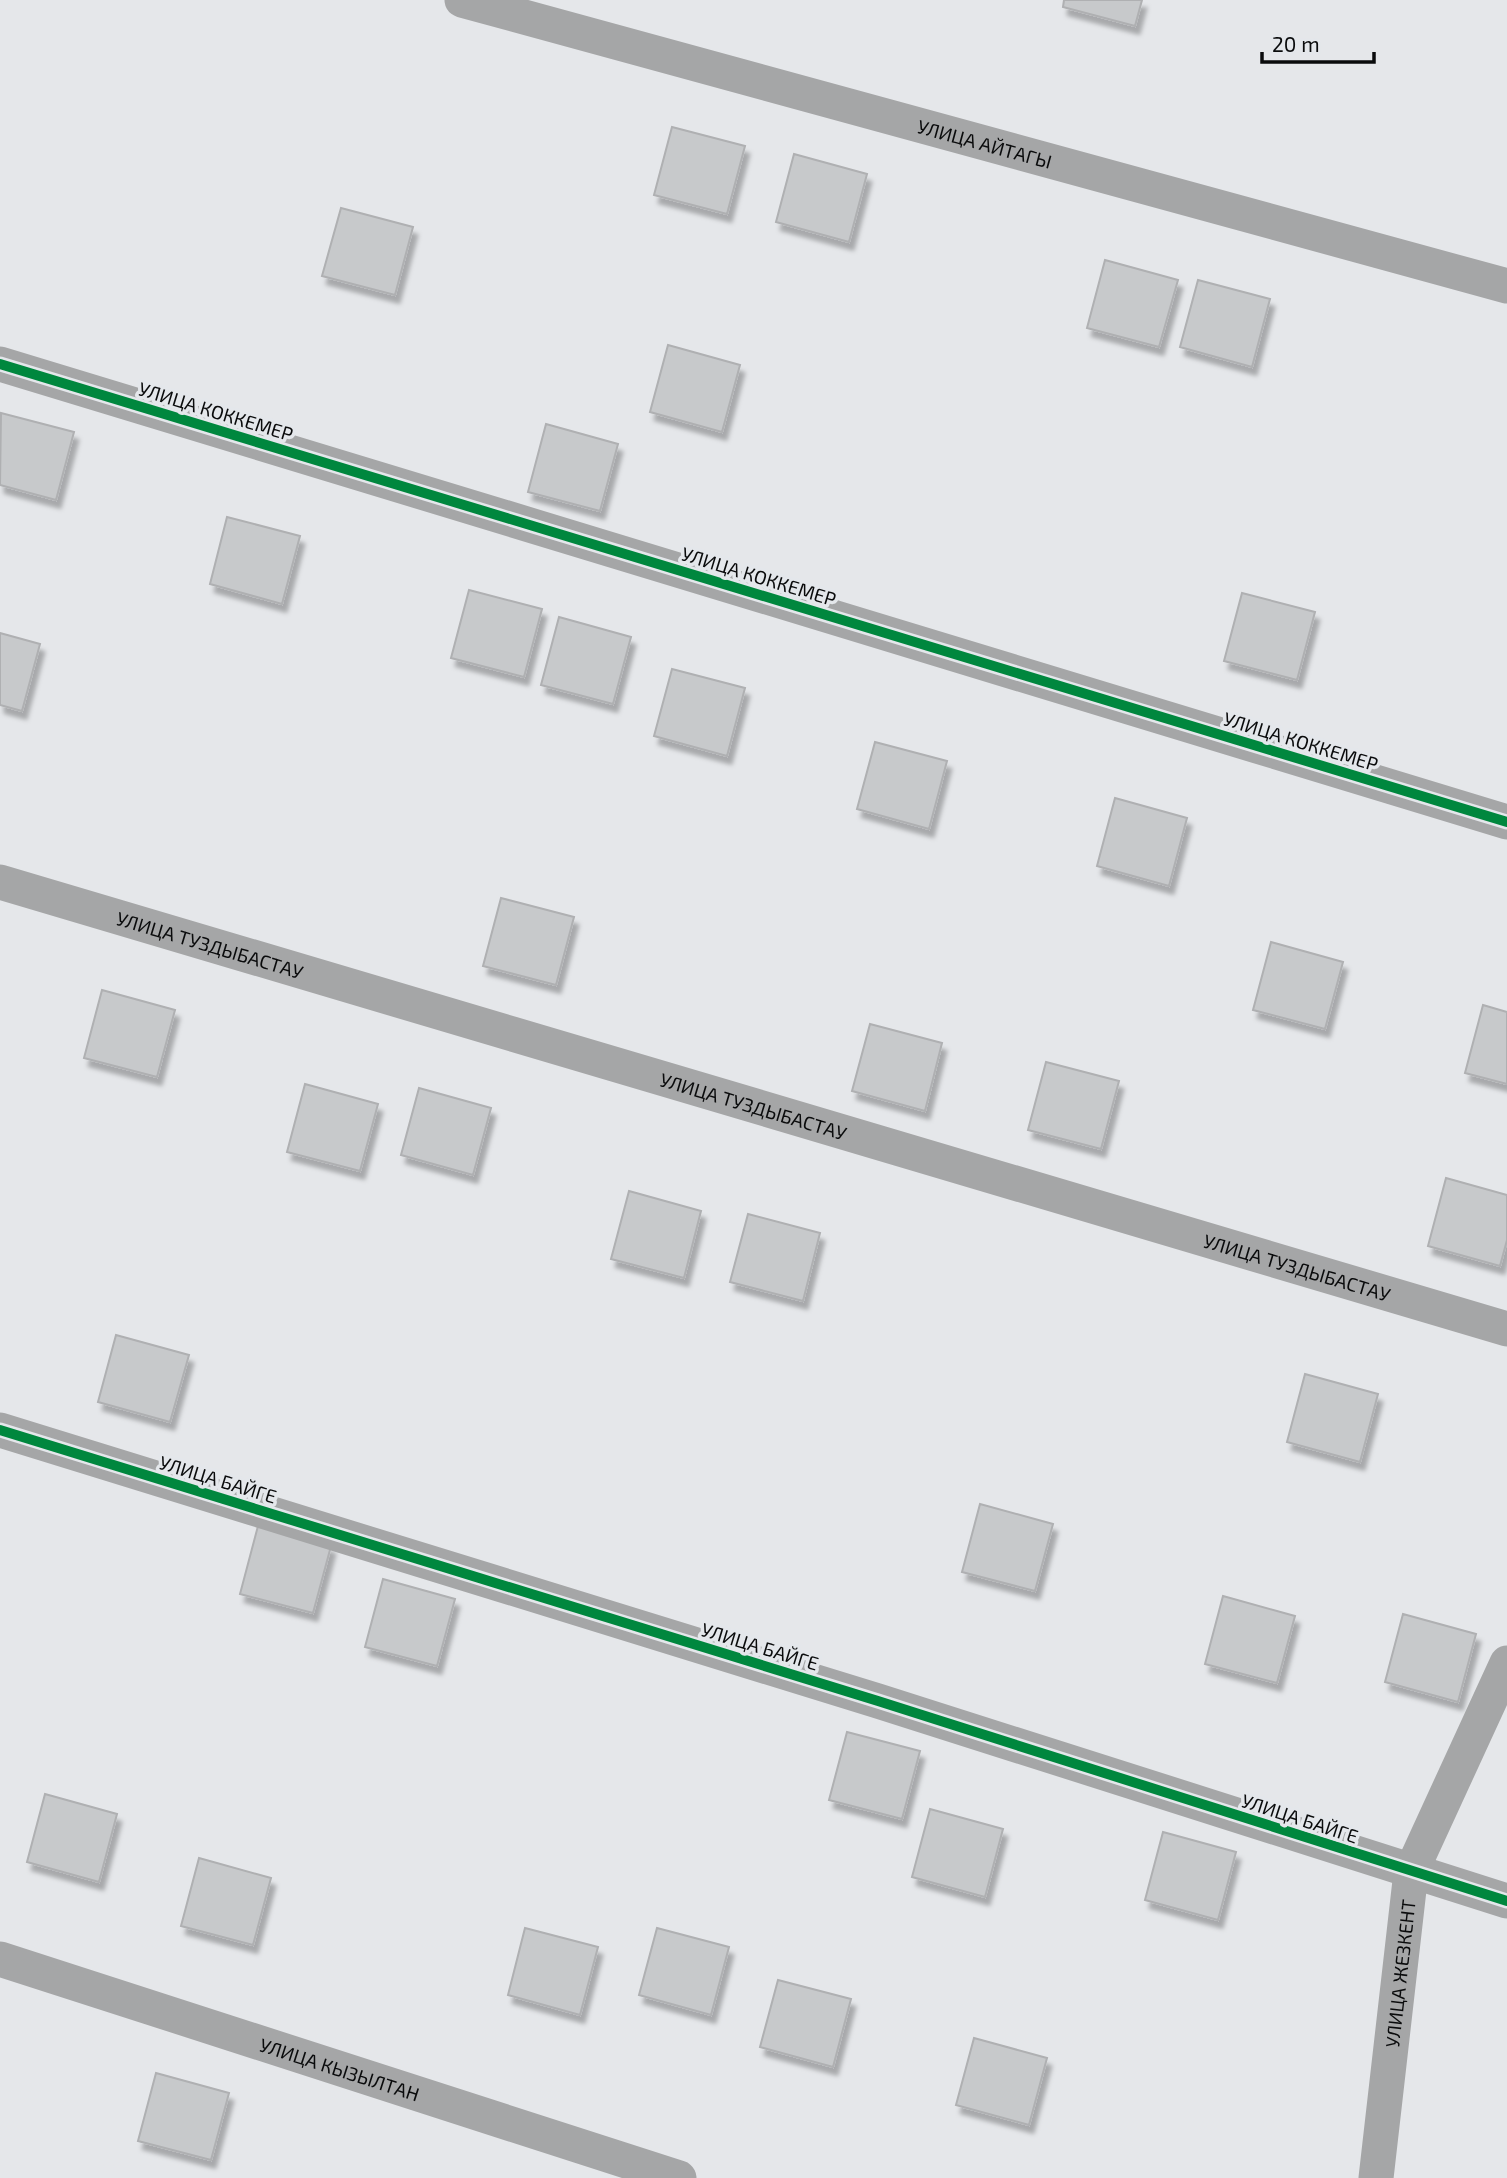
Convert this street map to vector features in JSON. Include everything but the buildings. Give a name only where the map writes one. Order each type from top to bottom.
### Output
[{"type":"street","name":"УЛИЦА АЙТАГЫ","points":[[463,0],[1507,286]]},
{"type":"street","name":"УЛИЦА КОККЕМЕР","points":[[0,364],[1507,822]]},
{"type":"street","name":"УЛИЦА ТУЗДЫБАСТАУ","points":[[0,882],[1507,1329]]},
{"type":"street","name":"УЛИЦА БАЙГЕ","points":[[0,1430],[878,1701],[1507,1901]]},
{"type":"street","name":"УЛИЦА ЖЕЗКЕНТ","points":[[1376,2178],[1411,1872],[1507,1663]]},
{"type":"street","name":"УЛИЦА КЫЗЫЛТАН","points":[[0,1959],[680,2178]]},
{"type":"cycle path","points":[[0,364],[1507,822]]},
{"type":"cycle path","points":[[0,1430],[878,1701],[1507,1901]]}]
